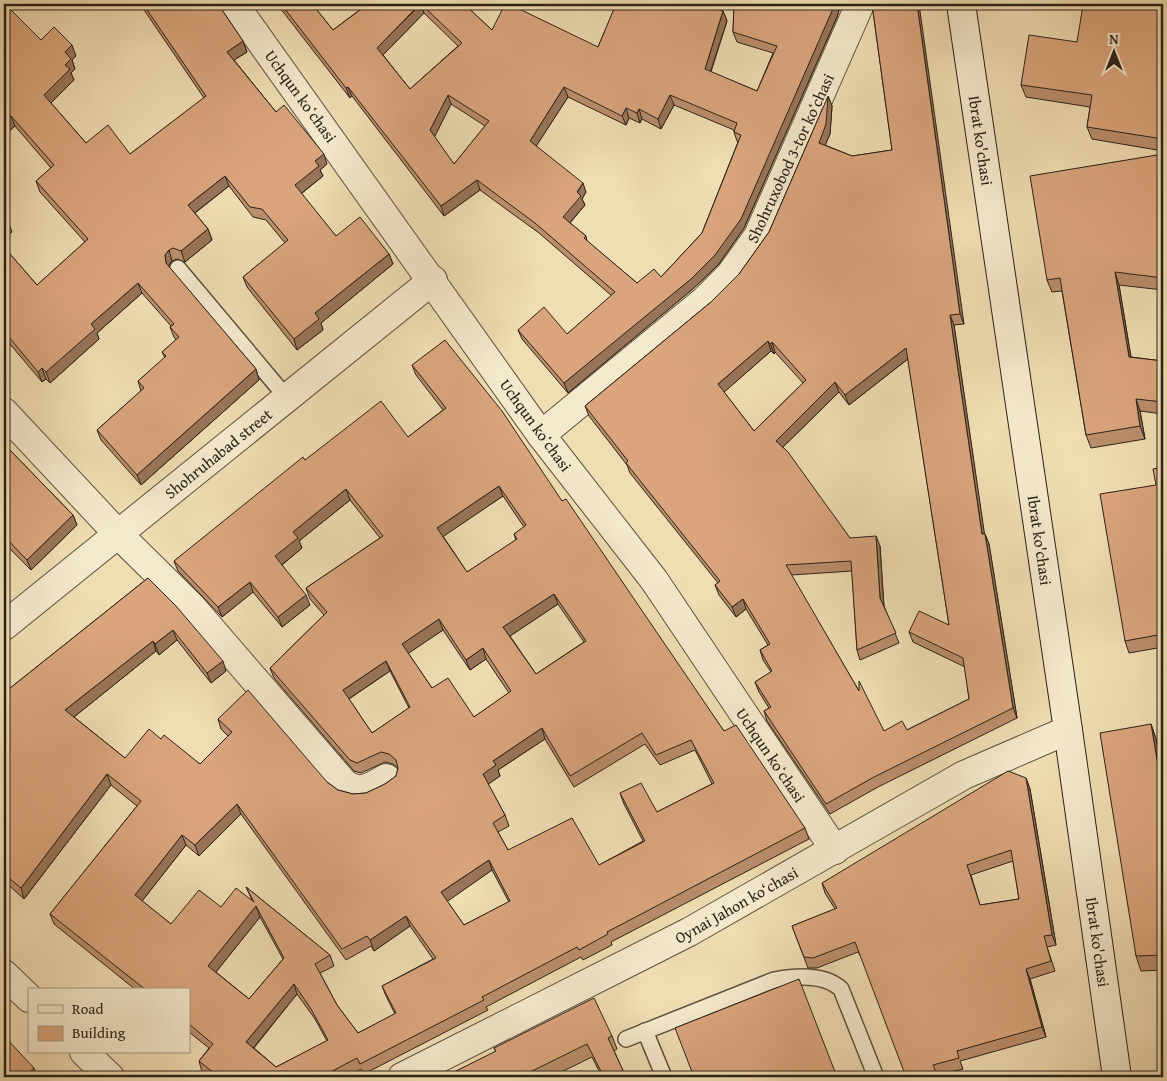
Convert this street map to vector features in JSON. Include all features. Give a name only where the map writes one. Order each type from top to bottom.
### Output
[{"type":"street","name":"Uchqun koʻchasi","points":[[234,4],[433,280],[541,434],[654,580],[834,850]]},
{"type":"street","name":"Shohruxobod 3-tor koʻchasi","points":[[541,434],[705,300],[730,275],[758,236],[860,4]]},
{"type":"street","name":"Ibrat ko'chasi","points":[[961,4],[1117,1077]]},
{"type":"street","name":"Shohruhabad street","points":[[4,626],[433,280]]},
{"type":"street","points":[[4,412],[118,534],[191,606],[350,789],[360,791],[386,778]]},
{"type":"street","name":"Oynai Jahon ko‘chasi","points":[[402,1077],[689,932],[964,775],[1068,730]]},
{"type":"street","points":[[4,974],[28,997]]},
{"type":"street","points":[[86,1054],[107,1076]]},
{"type":"lane","points":[[178,268],[287,398]]},
{"type":"lane","points":[[626,1039],[774,980],[791,976],[824,980],[834,982],[840,989],[876,1077]]},
{"type":"lane","points":[[645,1031],[664,1077]]},
{"type":"building","points":[[4,4],[41,40],[54,27],[72,45],[65,52],[71,59],[65,65],[70,69],[44,95],[86,143],[108,125],[130,154],[206,96],[143,4],[218,4],[243,41],[227,52],[276,112],[284,105],[324,154],[315,161],[319,166],[295,185],[336,236],[360,217],[389,254],[315,313],[319,319],[294,339],[243,277],[288,240],[262,209],[250,207],[225,176],[188,205],[208,229],[181,251],[173,248],[169,250],[165,255],[166,263],[256,369],[137,475],[97,430],[144,388],[138,381],[166,356],[162,352],[179,337],[170,327],[174,324],[138,283],[91,324],[95,329],[46,372],[42,368],[38,372],[4,331],[4,247],[37,285],[88,239],[36,181],[54,165],[11,116],[4,122]]},
{"type":"building","points":[[281,4],[312,4],[333,30],[368,4],[420,4],[377,48],[410,89],[462,43],[421,4],[464,4],[492,30],[505,4],[509,4],[598,47],[616,4],[699,4],[723,11],[705,69],[757,91],[777,46],[733,32],[734,4],[835,4],[741,219],[715,255],[691,279],[564,383],[518,330],[544,307],[567,334],[615,292],[535,223],[477,180],[441,206],[348,87],[346,88]],"holes":[[[564,87],[622,116],[626,108],[637,113],[639,109],[658,119],[670,95],[737,123],[734,132],[741,135],[702,233],[661,277],[654,269],[637,283],[584,238],[586,236],[563,217],[581,196],[577,192],[583,183],[530,141]],[[448,95],[489,121],[454,164],[430,130]]]},
{"type":"building","points":[[872,4],[917,4],[960,314],[950,315],[982,534],[985,534],[1013,708],[874,777],[826,804],[764,711],[771,707],[755,682],[772,671],[760,650],[770,644],[743,599],[732,607],[715,585],[720,581],[626,463],[628,461],[585,406],[711,302],[739,274],[769,232],[828,96],[826,124],[819,143],[852,156],[892,150]],"holes":[[[768,341],[770,344],[772,342],[806,380],[754,431],[718,384]],[[906,348],[949,625],[919,611],[909,632],[963,658],[969,699],[907,730],[902,721],[884,731],[859,681],[859,691],[786,565],[851,561],[857,650],[896,633],[880,598],[876,536],[850,538],[788,452],[776,441],[835,382],[845,395]]]},
{"type":"building","points":[[1096,4],[1163,4],[1163,139],[1087,127],[1092,95],[1021,85],[1029,35],[1077,42],[1083,5],[1096,8]]},
{"type":"building","points":[[1163,154],[1163,278],[1115,272],[1129,357],[1163,361],[1163,402],[1136,399],[1140,426],[1086,435],[1060,278],[1047,280],[1030,176]]},
{"type":"building","points":[[4,216],[8,221],[4,225]]},
{"type":"building","points":[[445,340],[502,411],[562,501],[566,499],[724,731],[736,725],[805,828],[607,932],[608,934],[579,950],[577,947],[482,997],[484,1000],[360,1064],[357,1058],[321,1077],[219,1077],[199,1061],[213,1044],[190,1025],[190,988],[143,988],[50,914],[141,801],[107,774],[21,888],[4,874],[4,703],[9,697],[4,693],[148,578],[176,606],[223,661],[207,673],[173,630],[155,644],[153,641],[65,710],[125,758],[149,729],[161,739],[164,735],[200,764],[232,732],[218,719],[248,690],[327,782],[338,790],[353,794],[366,793],[385,784],[396,776],[398,768],[396,760],[389,754],[381,752],[357,763],[350,760],[270,668],[327,612],[306,588],[383,536],[346,489],[293,532],[298,538],[275,556],[306,595],[278,617],[250,582],[218,607],[174,561],[303,457],[305,460],[381,401],[408,437],[446,408],[412,365]],"holes":[[[499,486],[526,525],[514,534],[517,539],[467,572],[437,528]],[[554,594],[586,641],[536,674],[503,627]],[[439,619],[466,660],[483,648],[511,691],[474,717],[448,678],[432,688],[402,644]],[[386,661],[410,707],[372,733],[343,690]],[[542,728],[570,776],[642,733],[656,755],[691,740],[714,783],[657,812],[641,783],[620,793],[645,841],[599,865],[572,818],[508,850],[493,823],[505,815],[483,774],[496,765],[493,761]],[[237,804],[342,949],[367,936],[370,940],[406,916],[436,958],[382,986],[396,1013],[358,1033],[337,1005],[315,964],[330,955],[246,887],[254,902],[236,888],[221,907],[199,890],[171,924],[135,895],[182,835],[195,845]],[[489,860],[510,901],[464,925],[441,892]],[[256,906],[284,958],[249,999],[208,966]],[[294,984],[311,1009],[328,1040],[276,1067],[246,1042]]]},
{"type":"building","points":[[4,444],[73,515],[27,560],[4,536]]},
{"type":"building","points":[[1163,467],[1163,634],[1125,641],[1100,494],[1156,485],[1153,469]]},
{"type":"building","points":[[1151,724],[1163,795],[1163,955],[1136,956],[1100,733]]},
{"type":"building","points":[[1008,771],[1026,778],[1052,935],[1044,936],[1051,961],[1026,969],[1042,1027],[957,1051],[959,1058],[933,1065],[938,1077],[906,1077],[855,942],[813,958],[804,957],[792,926],[837,908],[822,883]],"holes":[[[1011,850],[1019,899],[980,905],[967,865]]]},
{"type":"building","points":[[799,979],[837,1077],[694,1077],[675,1028]]},
{"type":"building","points":[[594,998],[612,1036],[608,1038],[626,1077],[604,1077],[587,1044],[530,1072],[532,1077],[444,1077],[496,1051],[494,1048]]},
{"type":"building","points":[[4,1036],[34,1068],[24,1077],[4,1077]]}]
